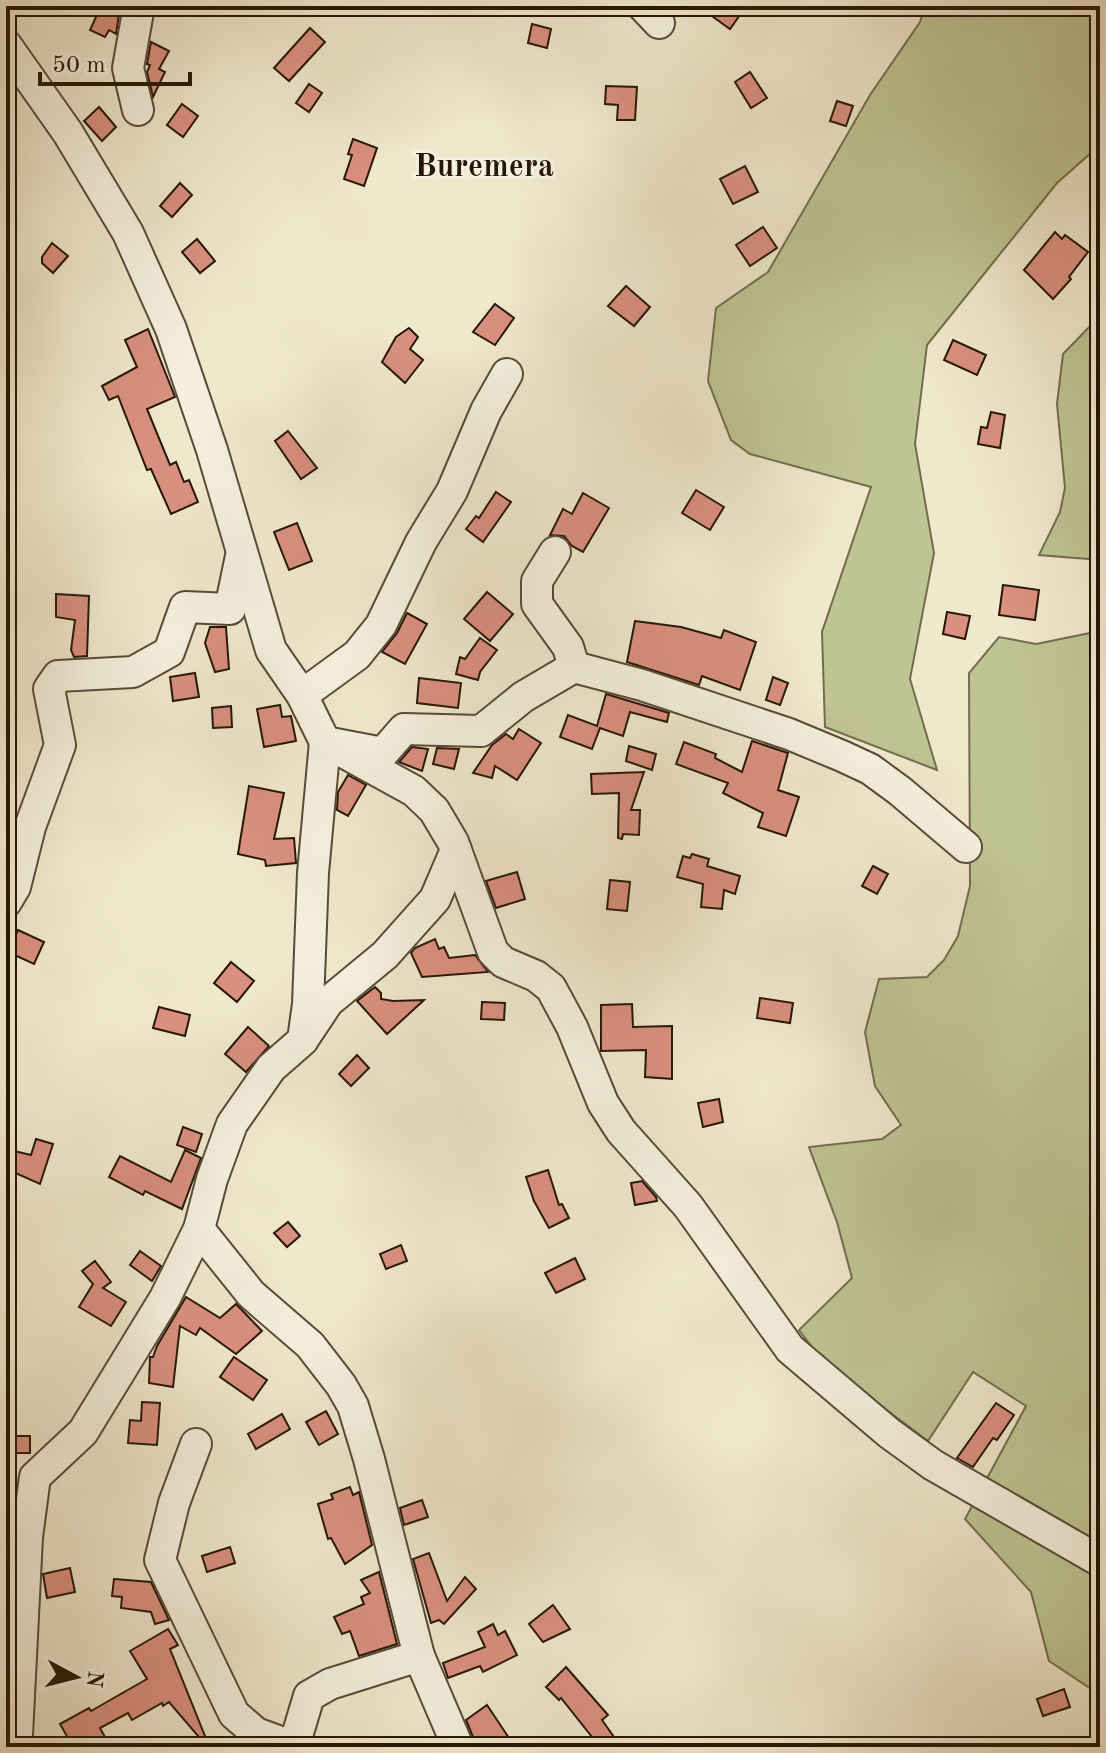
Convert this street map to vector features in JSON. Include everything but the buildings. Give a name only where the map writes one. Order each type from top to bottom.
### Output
[{"type":"street","points":[[138,110],[128,68],[139,6]]},
{"type":"street","points":[[6,45],[68,133],[134,246],[171,329],[212,450],[271,650],[302,695],[325,742],[303,1040]]},
{"type":"street","points":[[302,695],[357,655],[381,625],[421,542],[452,491],[486,411],[507,374]]},
{"type":"street","points":[[555,552],[537,581],[537,604],[568,647],[574,667]]},
{"type":"street","points":[[6,902],[15,887],[30,827],[60,745],[49,689],[58,676],[133,672],[169,652],[185,607],[230,609],[241,554]]},
{"type":"street","points":[[325,742],[383,753],[404,729],[481,731],[523,697],[574,667],[642,685],[789,734],[842,756],[870,769],[900,791],[966,847]]},
{"type":"street","points":[[325,742],[414,791],[434,810],[456,850],[493,952],[503,962],[536,976],[551,988],[572,1027],[603,1103],[621,1131],[688,1206],[790,1349],[889,1433],[933,1465],[1100,1561]]},
{"type":"street","points":[[14,1747],[27,1537],[35,1477],[83,1432],[165,1298],[199,1229],[212,1179],[232,1124],[271,1068],[303,1040],[328,1002],[385,955],[435,899],[456,850]]},
{"type":"street","points":[[199,1229],[251,1294],[310,1345],[353,1406],[419,1656],[458,1747]]},
{"type":"street","points":[[196,1444],[174,1503],[160,1560],[234,1714],[256,1733],[287,1745],[297,1736],[309,1696],[342,1680],[419,1656]]},
{"type":"street","points":[[19,1700],[39,1747]]},
{"type":"green space","points":[[925,6],[1100,6],[1100,145],[1057,183],[927,345],[915,444],[934,553],[910,679],[937,770],[825,727],[822,632],[871,487],[750,454],[731,440],[708,381],[716,308],[768,272],[870,95],[920,22]]},
{"type":"green space","points":[[1100,316],[1100,560],[1039,555],[1060,512],[1065,488],[1057,404],[1063,354]]},
{"type":"green space","points":[[1100,631],[1100,1695],[1049,1661],[1031,1592],[965,1519],[1026,1406],[973,1372],[928,1441],[824,1363],[799,1330],[852,1278],[837,1222],[809,1147],[882,1139],[901,1125],[875,1086],[865,1032],[879,979],[927,977],[944,960],[958,936],[970,886],[969,673],[999,637],[1036,644]]},
{"type":"district","name":"Buremera","points":[[484,165]]}]
